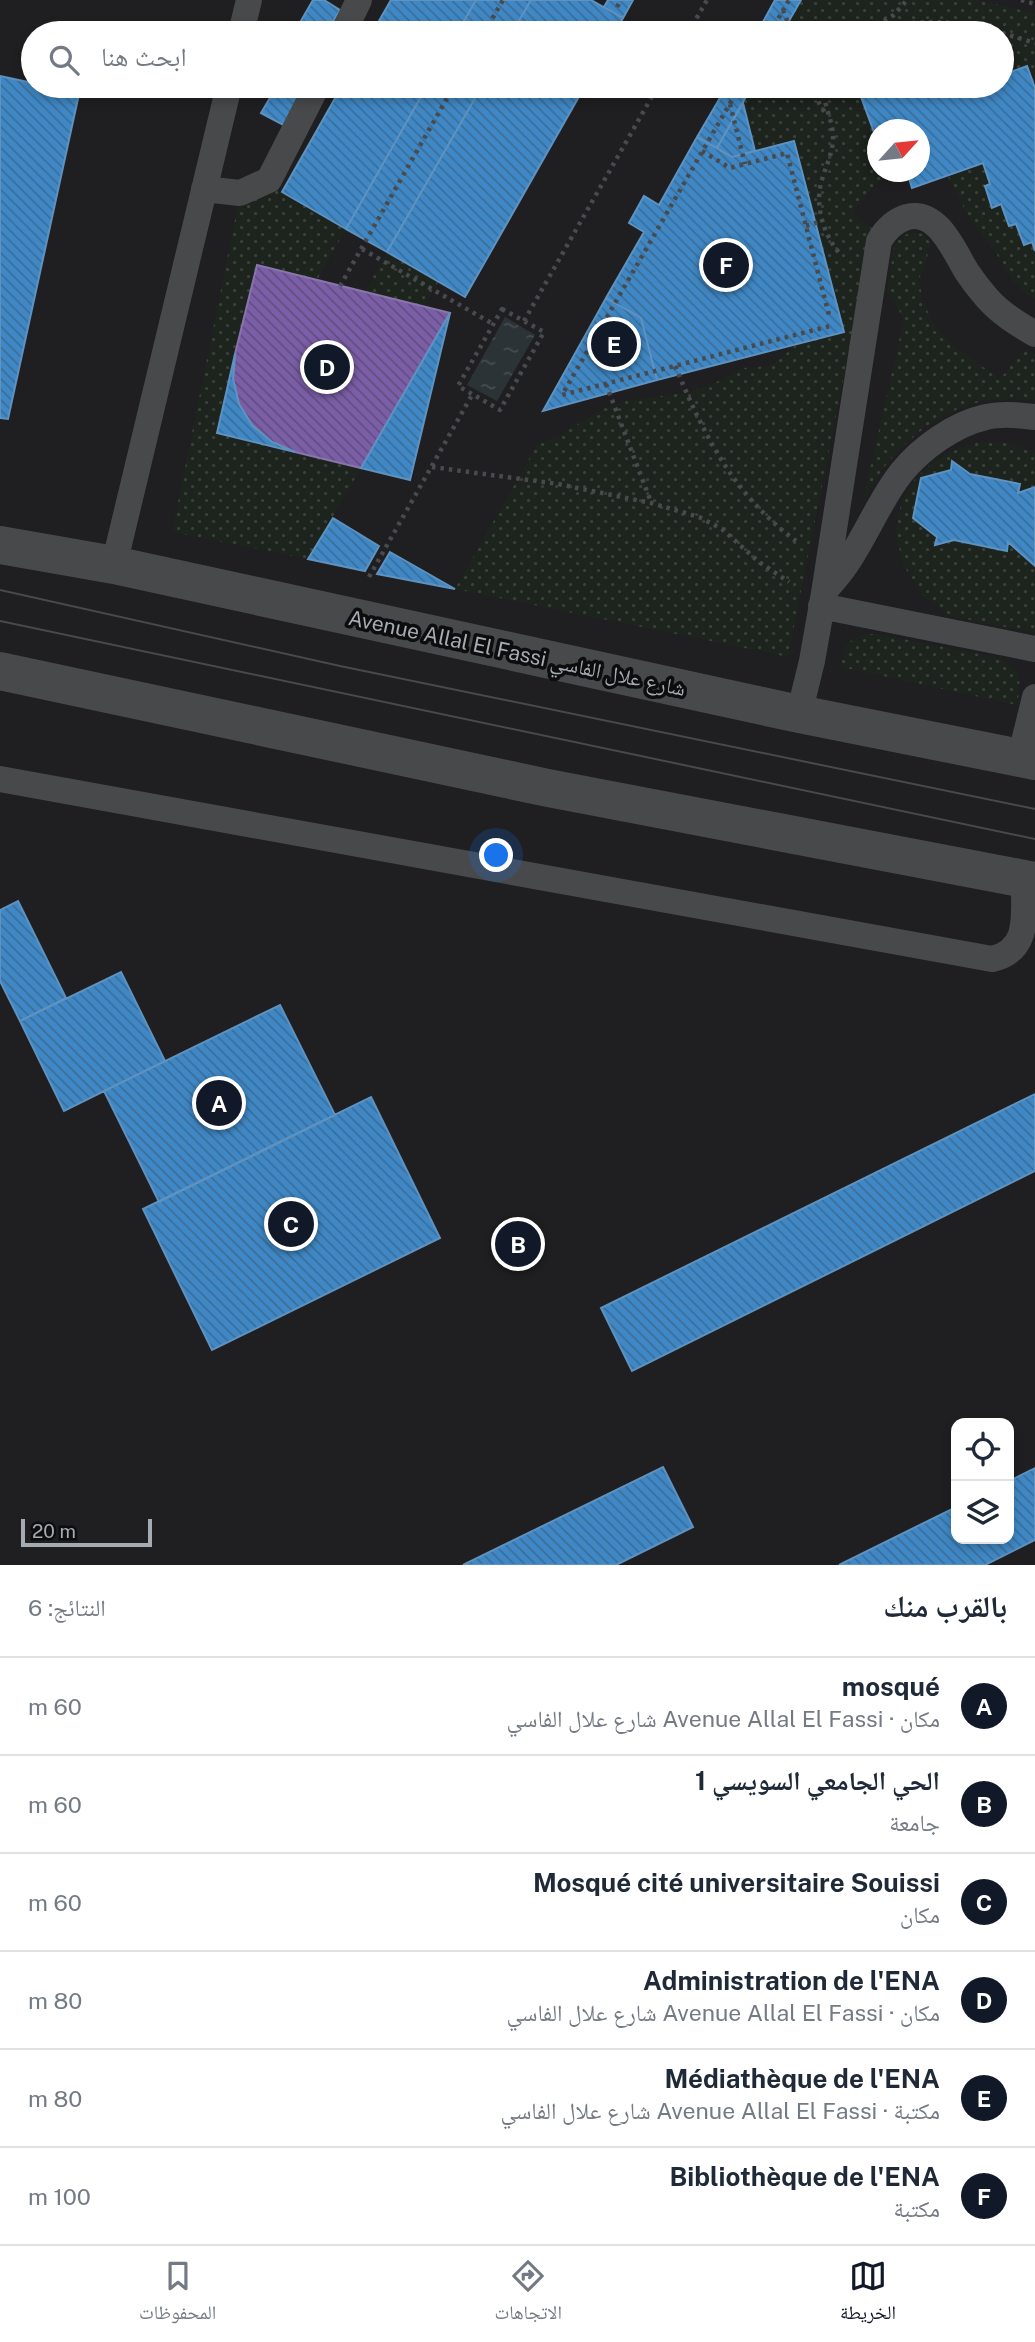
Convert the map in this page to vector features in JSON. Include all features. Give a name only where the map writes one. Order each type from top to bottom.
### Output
[{"type":"street","name":"Avenue Allal El Fassi شارع علال الفاسي","points":[[0,545],[114,565],[799,714],[1028,760]]},
{"type":"street","points":[[0,671],[548,788],[1030,880]]},
{"type":"lane","points":[[244,21],[249,0]]},
{"type":"lane","points":[[349,21],[359,0]]},
{"type":"lane","points":[[114,565],[226,98]]},
{"type":"lane","points":[[204,189],[240,193],[269,180],[311,98]]},
{"type":"lane","points":[[799,714],[812,661],[879,241],[886,229],[900,219],[914,216],[930,220],[943,233],[969,275],[990,300],[1017,324],[1035,334]]},
{"type":"lane","points":[[822,599],[846,565],[902,471],[926,448],[958,426],[988,416],[1035,417]]},
{"type":"lane","points":[[822,599],[1035,649]]},
{"type":"lane","points":[[1028,760],[1035,697]]},
{"type":"lane","points":[[0,779],[992,959],[1010,953],[1021,937],[1030,880]]},
{"type":"path","points":[[491,21],[503,0]]},
{"type":"path","points":[[617,7],[621,0]]},
{"type":"path","points":[[695,21],[707,0]]},
{"type":"path","points":[[777,21],[789,0]]},
{"type":"path","points":[[883,21],[894,15],[907,0]]},
{"type":"path","points":[[1021,0],[1035,4]]},
{"type":"path","points":[[783,10],[787,21]]},
{"type":"path","points":[[1014,37],[1035,43]]},
{"type":"path","points":[[340,286],[447,98]]},
{"type":"path","points":[[524,321],[651,98]]},
{"type":"path","points":[[702,151],[730,168],[787,153],[832,325],[562,395],[702,151],[733,98]]},
{"type":"path","points":[[817,98],[831,119]]},
{"type":"path","points":[[824,98],[831,119],[832,146],[820,192],[822,221],[839,253],[850,262],[874,272]]},
{"type":"path","points":[[730,104],[745,163]]},
{"type":"path","points":[[806,226],[822,221]]},
{"type":"path","points":[[362,249],[493,324]]},
{"type":"path","points":[[502,309],[544,332],[500,410],[458,386],[493,324],[502,309]]},
{"type":"path","points":[[675,366],[697,418],[722,463],[750,500],[827,565]]},
{"type":"path","points":[[606,384],[651,503]]},
{"type":"path","points":[[366,581],[472,395]]},
{"type":"path","points":[[432,467],[558,484],[651,503],[699,517],[722,529],[784,580],[822,599]]},
{"type":"shaded area","points":[[0,0],[1035,0],[1035,1565],[0,1565]]},
{"type":"shaded area","points":[[801,0],[977,0],[1035,13],[1035,88],[1014,78],[1014,21],[789,21]]},
{"type":"shaded area","points":[[746,98],[862,98],[869,119],[867,182],[880,182],[852,213],[873,229],[788,657],[455,589],[537,445],[558,436],[605,408],[625,401],[690,392],[711,385],[743,368],[769,366],[796,345],[844,332],[794,141],[755,151],[743,103]]},
{"type":"shaded area","points":[[983,163],[990,184],[985,187],[992,207],[1001,204],[1009,225],[1016,224],[1023,245],[1032,242],[1035,251],[1035,299],[1011,279],[996,253],[969,218],[947,175]]},
{"type":"shaded area","points":[[276,190],[346,229],[317,280],[235,354],[217,432],[361,468],[308,559],[172,532],[238,205]]},
{"type":"shaded area","points":[[914,233],[922,234],[931,243],[919,279],[923,302],[935,326],[952,345],[1000,379],[1025,348],[1035,355],[1035,401],[993,400],[956,410],[938,419],[891,459],[863,500],[904,319],[887,290],[894,247],[898,240]]},
{"type":"shaded area","points":[[387,252],[438,282],[425,306],[365,292]]},
{"type":"shaded area","points":[[979,442],[1003,442],[1035,452],[1035,487],[1018,493],[1020,484],[970,474],[952,461],[950,470],[921,478],[913,518],[937,537],[936,544],[954,540],[1006,551],[1008,542],[1035,566],[1035,633],[951,616],[924,597],[904,566],[895,533],[902,499],[915,479],[934,461]]},
{"type":"shaded area","points":[[865,634],[877,634],[999,658],[1012,667],[1018,677],[1017,705],[841,667],[847,646],[853,639]]},
{"type":"water","points":[[505,317],[535,335],[497,401],[467,385]]},
{"type":"building: مكاتب","points":[[257,265],[450,313],[361,468],[295,452],[272,442],[252,425],[239,404],[233,379],[235,354]]},
{"type":"building: مدارس","points":[[313,0],[324,0],[340,10],[333,21],[301,21]]},
{"type":"building: مدارس","points":[[391,0],[476,0],[464,21],[379,21]]},
{"type":"building: مدارس","points":[[476,0],[531,0],[519,21],[464,21]]},
{"type":"building: مدارس","points":[[531,0],[591,0],[623,18],[621,21],[519,21]]},
{"type":"building: مدارس","points":[[608,0],[633,0],[623,18],[604,7]]},
{"type":"building: مدارس","points":[[775,0],[801,0],[789,21],[764,21]]},
{"type":"building: مدارس","points":[[1027,66],[1035,88],[1035,251],[1032,242],[1024,245],[1016,224],[1009,226],[1001,204],[992,208],[985,186],[990,184],[983,163],[930,182],[930,119],[869,119],[861,98],[1014,98],[1014,71]]},
{"type":"building: مدارس","points":[[0,76],[21,80],[21,98],[78,98],[8,419],[0,418]]},
{"type":"building: مدارس","points":[[270,98],[304,98],[287,127],[261,113]]},
{"type":"building: مدارس","points":[[335,98],[420,98],[346,229],[282,192]]},
{"type":"building: مدارس","points":[[420,98],[475,98],[387,252],[346,229]]},
{"type":"building: مدارس","points":[[475,98],[578,98],[465,297],[387,252]]},
{"type":"building: مدارس","points":[[720,98],[745,98],[717,148],[697,137]]},
{"type":"building: مدارس","points":[[743,103],[755,151],[732,157],[717,148]]},
{"type":"building: مدارس","points":[[697,137],[732,157],[794,141],[844,332],[657,380],[641,318],[606,298],[644,232],[629,223],[644,196],[659,205]]},
{"type":"building: مدارس","points":[[910,182],[929,182],[912,188]]},
{"type":"building: مدارس","points":[[606,298],[641,318],[657,380],[543,411]]},
{"type":"building: مدارس","points":[[450,313],[410,480],[361,468]]},
{"type":"building: مدارس","points":[[235,354],[233,379],[239,404],[252,425],[272,442],[295,452],[217,433]]},
{"type":"building: مدارس","points":[[952,461],[970,474],[1020,484],[1018,493],[1035,487],[1035,566],[1008,542],[1007,551],[954,540],[935,545],[937,537],[913,518],[921,478],[951,470]]},
{"type":"building: مدارس","points":[[333,518],[379,546],[365,571],[308,559]]},
{"type":"building: مدارس","points":[[390,552],[455,589],[377,574]]},
{"type":"building: مدارس","points":[[18,901],[66,998],[20,1021],[0,981],[0,910]]},
{"type":"building: مدارس","points":[[121,972],[165,1061],[64,1111],[20,1021]]},
{"type":"building: مدارس","points":[[280,1005],[335,1115],[159,1202],[104,1091]]},
{"type":"building: مدارس","points":[[1035,1094],[1035,1171],[632,1371],[601,1308]]},
{"type":"building: مدارس","points":[[371,1097],[440,1238],[212,1350],[143,1209]]},
{"type":"building: مدارس","points":[[663,1467],[693,1527],[616,1565],[463,1565]]},
{"type":"building: مدارس","points":[[1035,1468],[1035,1540],[985,1565],[839,1565],[951,1509],[951,1544],[1014,1544],[1014,1478]]},
{"type":"tram line","points":[[0,590],[340,666],[1035,809]]},
{"type":"tram line","points":[[0,621],[1035,839]]},
{"type":"place","name":"Bibliothèque de l'ENA","points":[[726,265]]},
{"type":"place","name":"Médiathèque de l'ENA","points":[[614,344]]},
{"type":"place","name":"Administration de l'ENA","points":[[327,367]]},
{"type":"place","name":"mosqué","points":[[219,1103]]},
{"type":"place","name":"Mosqué cité universitaire Souissi","points":[[291,1224]]},
{"type":"place","name":"الحي الجامعي السويسي 1","points":[[518,1244]]}]
